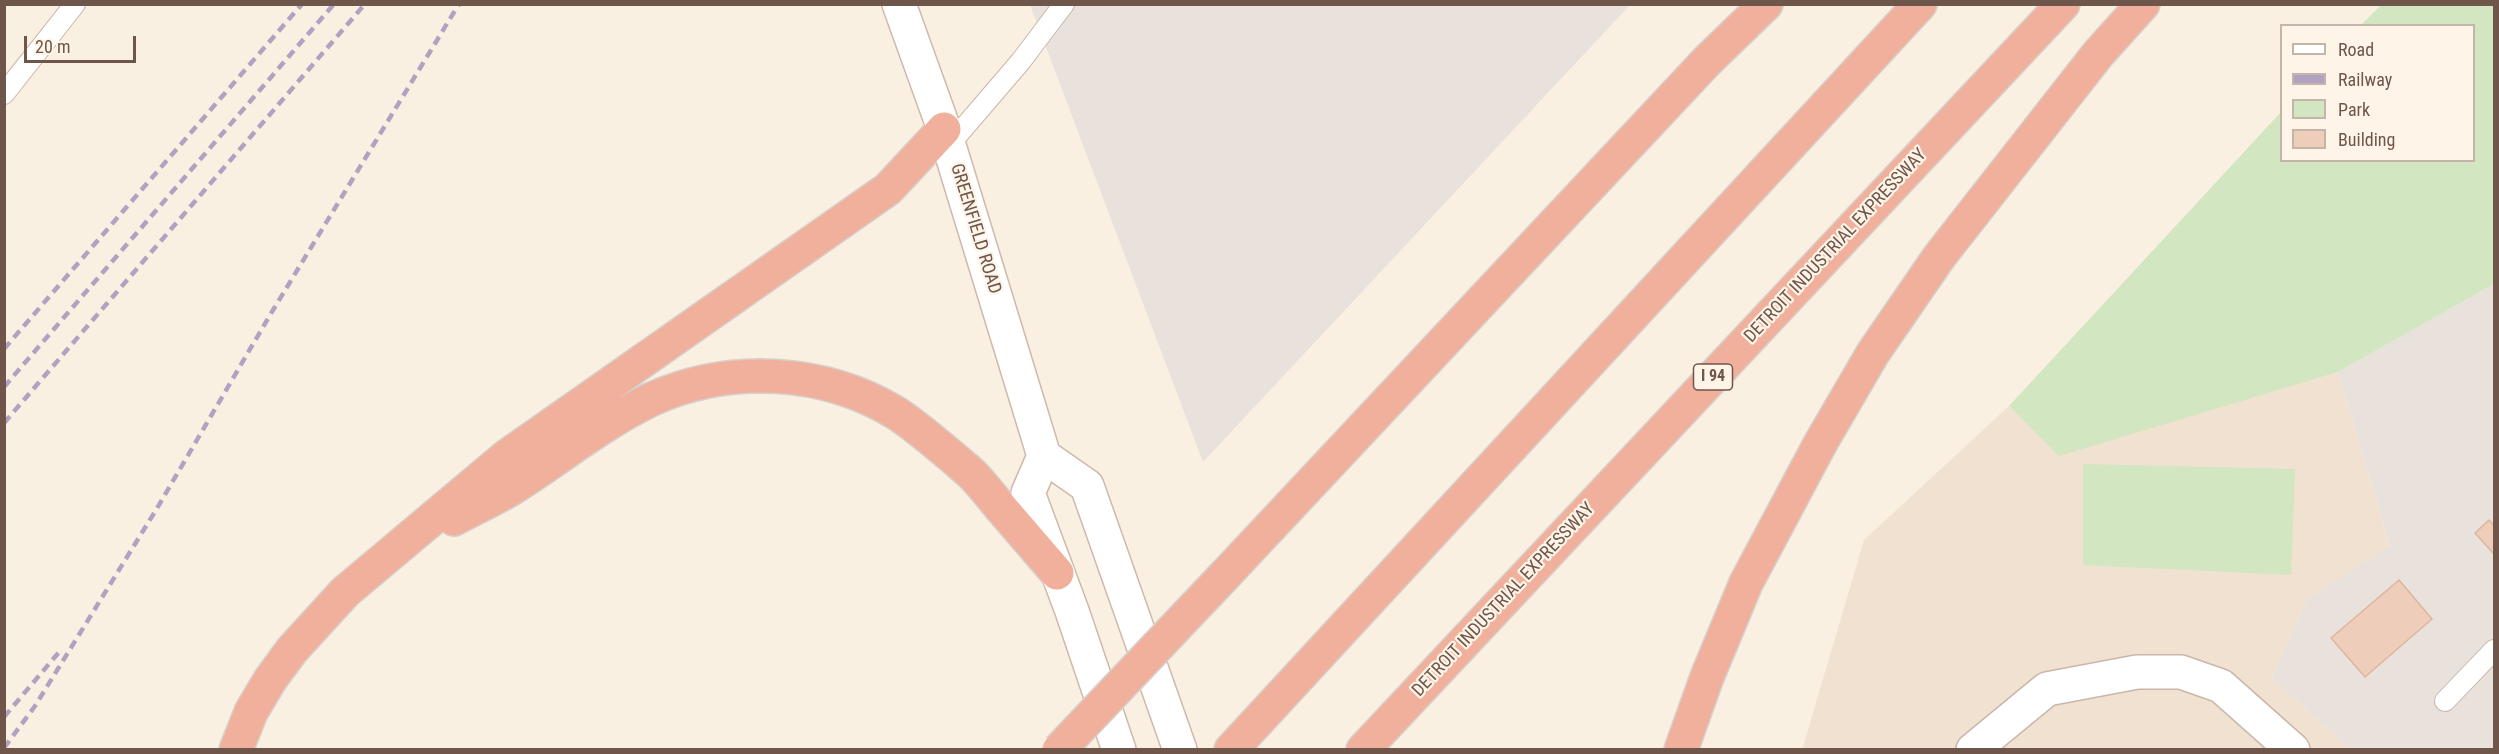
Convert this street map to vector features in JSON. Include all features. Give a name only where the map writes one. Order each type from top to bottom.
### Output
[{"type":"highway","points":[[1059,750],[1707,61],[1766,4]]},
{"type":"highway","points":[[1231,750],[1920,4]]},
{"type":"highway","name":"DETROIT INDUSTRIAL EXPRESSWAY","points":[[1363,750],[2063,4]]},
{"type":"highway","points":[[1681,750],[1707,677],[1746,583],[1820,444],[1873,353],[1947,248],[2098,54],[2143,4]]},
{"type":"highway","points":[[236,750],[251,712],[270,680],[292,650],[345,592],[507,456],[888,189],[947,137]]},
{"type":"highway","points":[[391,553],[513,487],[605,424],[653,399],[696,385],[738,377],[771,376],[811,380],[839,387],[897,414],[972,474],[1057,573]]},
{"type":"main road","name":"GREENFIELD ROAD","points":[[899,4],[947,137],[1044,456]]},
{"type":"main road","points":[[1119,750],[1028,493],[1044,456],[1087,486],[1180,750]]},
{"type":"main road","points":[[1973,750],[2047,689],[2138,672],[2181,672],[2222,686],[2294,750]]},
{"type":"lane","points":[[4,94],[75,4]]},
{"type":"lane","points":[[947,137],[1021,61],[1064,4]]},
{"type":"lane","points":[[2445,701],[2494,650]]},
{"type":"shaded area","points":[[1030,5],[1630,5],[1203,462]]},
{"type":"shaded area","points":[[2494,284],[2494,749],[2350,749],[2272,678],[2307,599],[2390,546],[2338,372]]},
{"type":"shaded area","points":[[2338,372],[2390,547],[2307,599],[2272,678],[2350,749],[1802,750],[1864,540],[2009,406],[2059,455]]},
{"type":"green space","points":[[2381,5],[2494,5],[2494,284],[2338,372],[2059,456],[2009,406],[2280,113],[2280,162],[2475,162],[2475,24],[2362,24]]},
{"type":"green space","points":[[2083,464],[2295,469],[2291,575],[2083,565]]},
{"type":"building","points":[[2489,520],[2494,526],[2494,554],[2475,533]]},
{"type":"building","points":[[2399,580],[2432,619],[2365,677],[2331,638]]},
{"type":"railway","points":[[4,349],[302,4]]},
{"type":"railway","points":[[4,387],[334,4]]},
{"type":"railway","points":[[4,423],[365,4]]},
{"type":"railway","points":[[4,748],[35,706],[156,510],[270,315],[459,4]]},
{"type":"railway","points":[[4,717],[60,651]]}]
